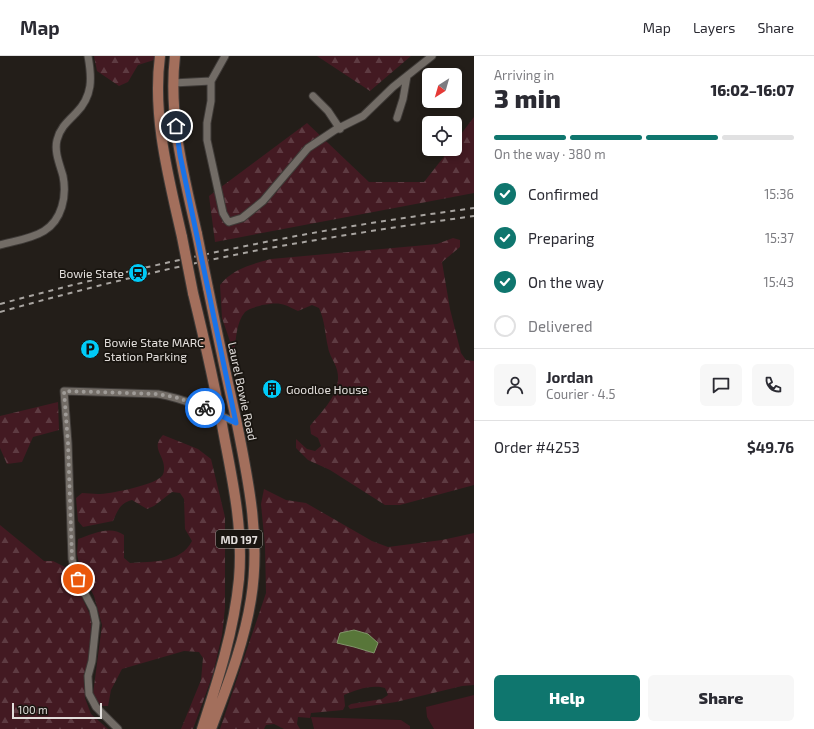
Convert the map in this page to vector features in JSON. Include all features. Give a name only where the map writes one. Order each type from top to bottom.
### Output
[{"type":"main road","name":"MD 197","points":[[160,56],[158,93],[165,159],[220,415],[237,500],[239,527],[239,579],[232,626],[223,668],[202,729]]},
{"type":"main road","name":"Laurel Bowie Road","points":[[175,56],[173,83],[180,155],[244,458],[254,515],[254,567],[251,598],[245,629],[228,683],[211,729]]},
{"type":"street","points":[[0,245],[27,238],[44,231],[59,214],[63,202],[64,186],[57,153],[57,140],[65,123],[77,112],[85,100],[90,85],[91,75],[88,56]]},
{"type":"street","points":[[225,56],[211,81],[211,101],[207,123],[207,140],[223,213],[226,220],[229,222],[242,218],[264,201],[308,148],[363,116],[407,76],[432,56]]},
{"type":"street","points":[[397,118],[403,99],[407,76]]},
{"type":"street","points":[[173,83],[211,81]]},
{"type":"street","points":[[313,96],[328,111],[340,129]]},
{"type":"street","points":[[118,729],[96,707],[89,694],[87,682],[92,661],[96,623],[93,609],[78,579],[72,559],[68,443],[64,391],[158,394],[178,398],[236,423]]},
{"type":"green space","points":[[94,56],[154,56],[154,60],[138,65],[128,82],[119,86],[97,71]]},
{"type":"green space","points":[[317,56],[411,56],[370,91]]},
{"type":"green space","points":[[474,117],[474,193],[215,242],[209,196],[307,123],[369,182],[424,182],[444,156],[462,156],[462,133]]},
{"type":"green space","points":[[453,238],[460,240],[460,247],[442,262],[450,309],[461,353],[466,360],[474,361],[474,485],[400,505],[385,505],[330,470],[308,460],[296,448],[296,439],[307,449],[315,451],[321,446],[318,438],[311,434],[310,426],[330,401],[337,386],[337,370],[329,350],[324,323],[319,308],[312,305],[298,311],[277,303],[262,305],[245,312],[240,321],[237,332],[234,353],[222,318],[220,285],[225,279],[236,271],[271,259],[437,244]]},
{"type":"green space","points":[[58,402],[59,430],[33,437],[22,462],[7,464],[0,448],[0,416]]},
{"type":"green space","points":[[163,435],[198,449],[211,459],[225,517],[225,608],[222,635],[213,674],[193,729],[181,729],[201,680],[203,658],[199,652],[184,651],[122,669],[111,690],[108,706],[101,706],[95,701],[93,694],[102,625],[94,596],[80,569],[77,554],[78,539],[101,531],[119,532],[124,535],[124,558],[130,563],[173,558],[187,548],[192,541],[185,529],[184,499],[180,493],[172,492],[154,506],[147,509],[132,500],[128,501],[122,505],[113,521],[83,527],[78,521],[76,498],[82,493],[104,494],[120,491],[153,482],[162,476],[164,464],[159,452],[158,444]]},
{"type":"green space","points":[[264,489],[286,500],[306,503],[372,541],[388,547],[442,540],[474,533],[474,685],[462,686],[396,702],[350,709],[348,706],[351,704],[382,699],[388,695],[385,688],[369,687],[344,695],[345,706],[343,710],[311,713],[310,718],[298,717],[297,724],[300,729],[284,729],[274,724],[266,725],[264,729],[220,729],[266,593],[265,546],[261,504]]},
{"type":"green space","points":[[0,525],[44,561],[53,561],[69,569],[92,619],[85,698],[91,714],[108,729],[0,729]]},
{"type":"green space","points":[[474,695],[474,729],[434,729],[427,717],[426,707]]},
{"type":"green space","points":[[311,717],[401,720],[410,726],[410,729],[314,729]]},
{"type":"shaded area","points":[[354,630],[368,634],[378,643],[374,653],[337,643],[340,633]]},
{"type":"railway","points":[[0,304],[128,272],[283,239],[392,220],[474,208]]},
{"type":"railway","points":[[0,312],[129,278],[194,263],[339,236],[474,216]]},
{"type":"way so far","points":[[78,579],[72,559],[70,466],[64,391],[158,394],[178,398],[205,408]]},
{"type":"place","name":"Bowie State","points":[[138,273]]},
{"type":"place","name":"Bowie State MARC Station Parking","points":[[90,349]]},
{"type":"place","name":"Goodloe House","points":[[272,389]]},
{"type":"route","points":[[176,126],[188,195],[236,423],[205,408]]}]
